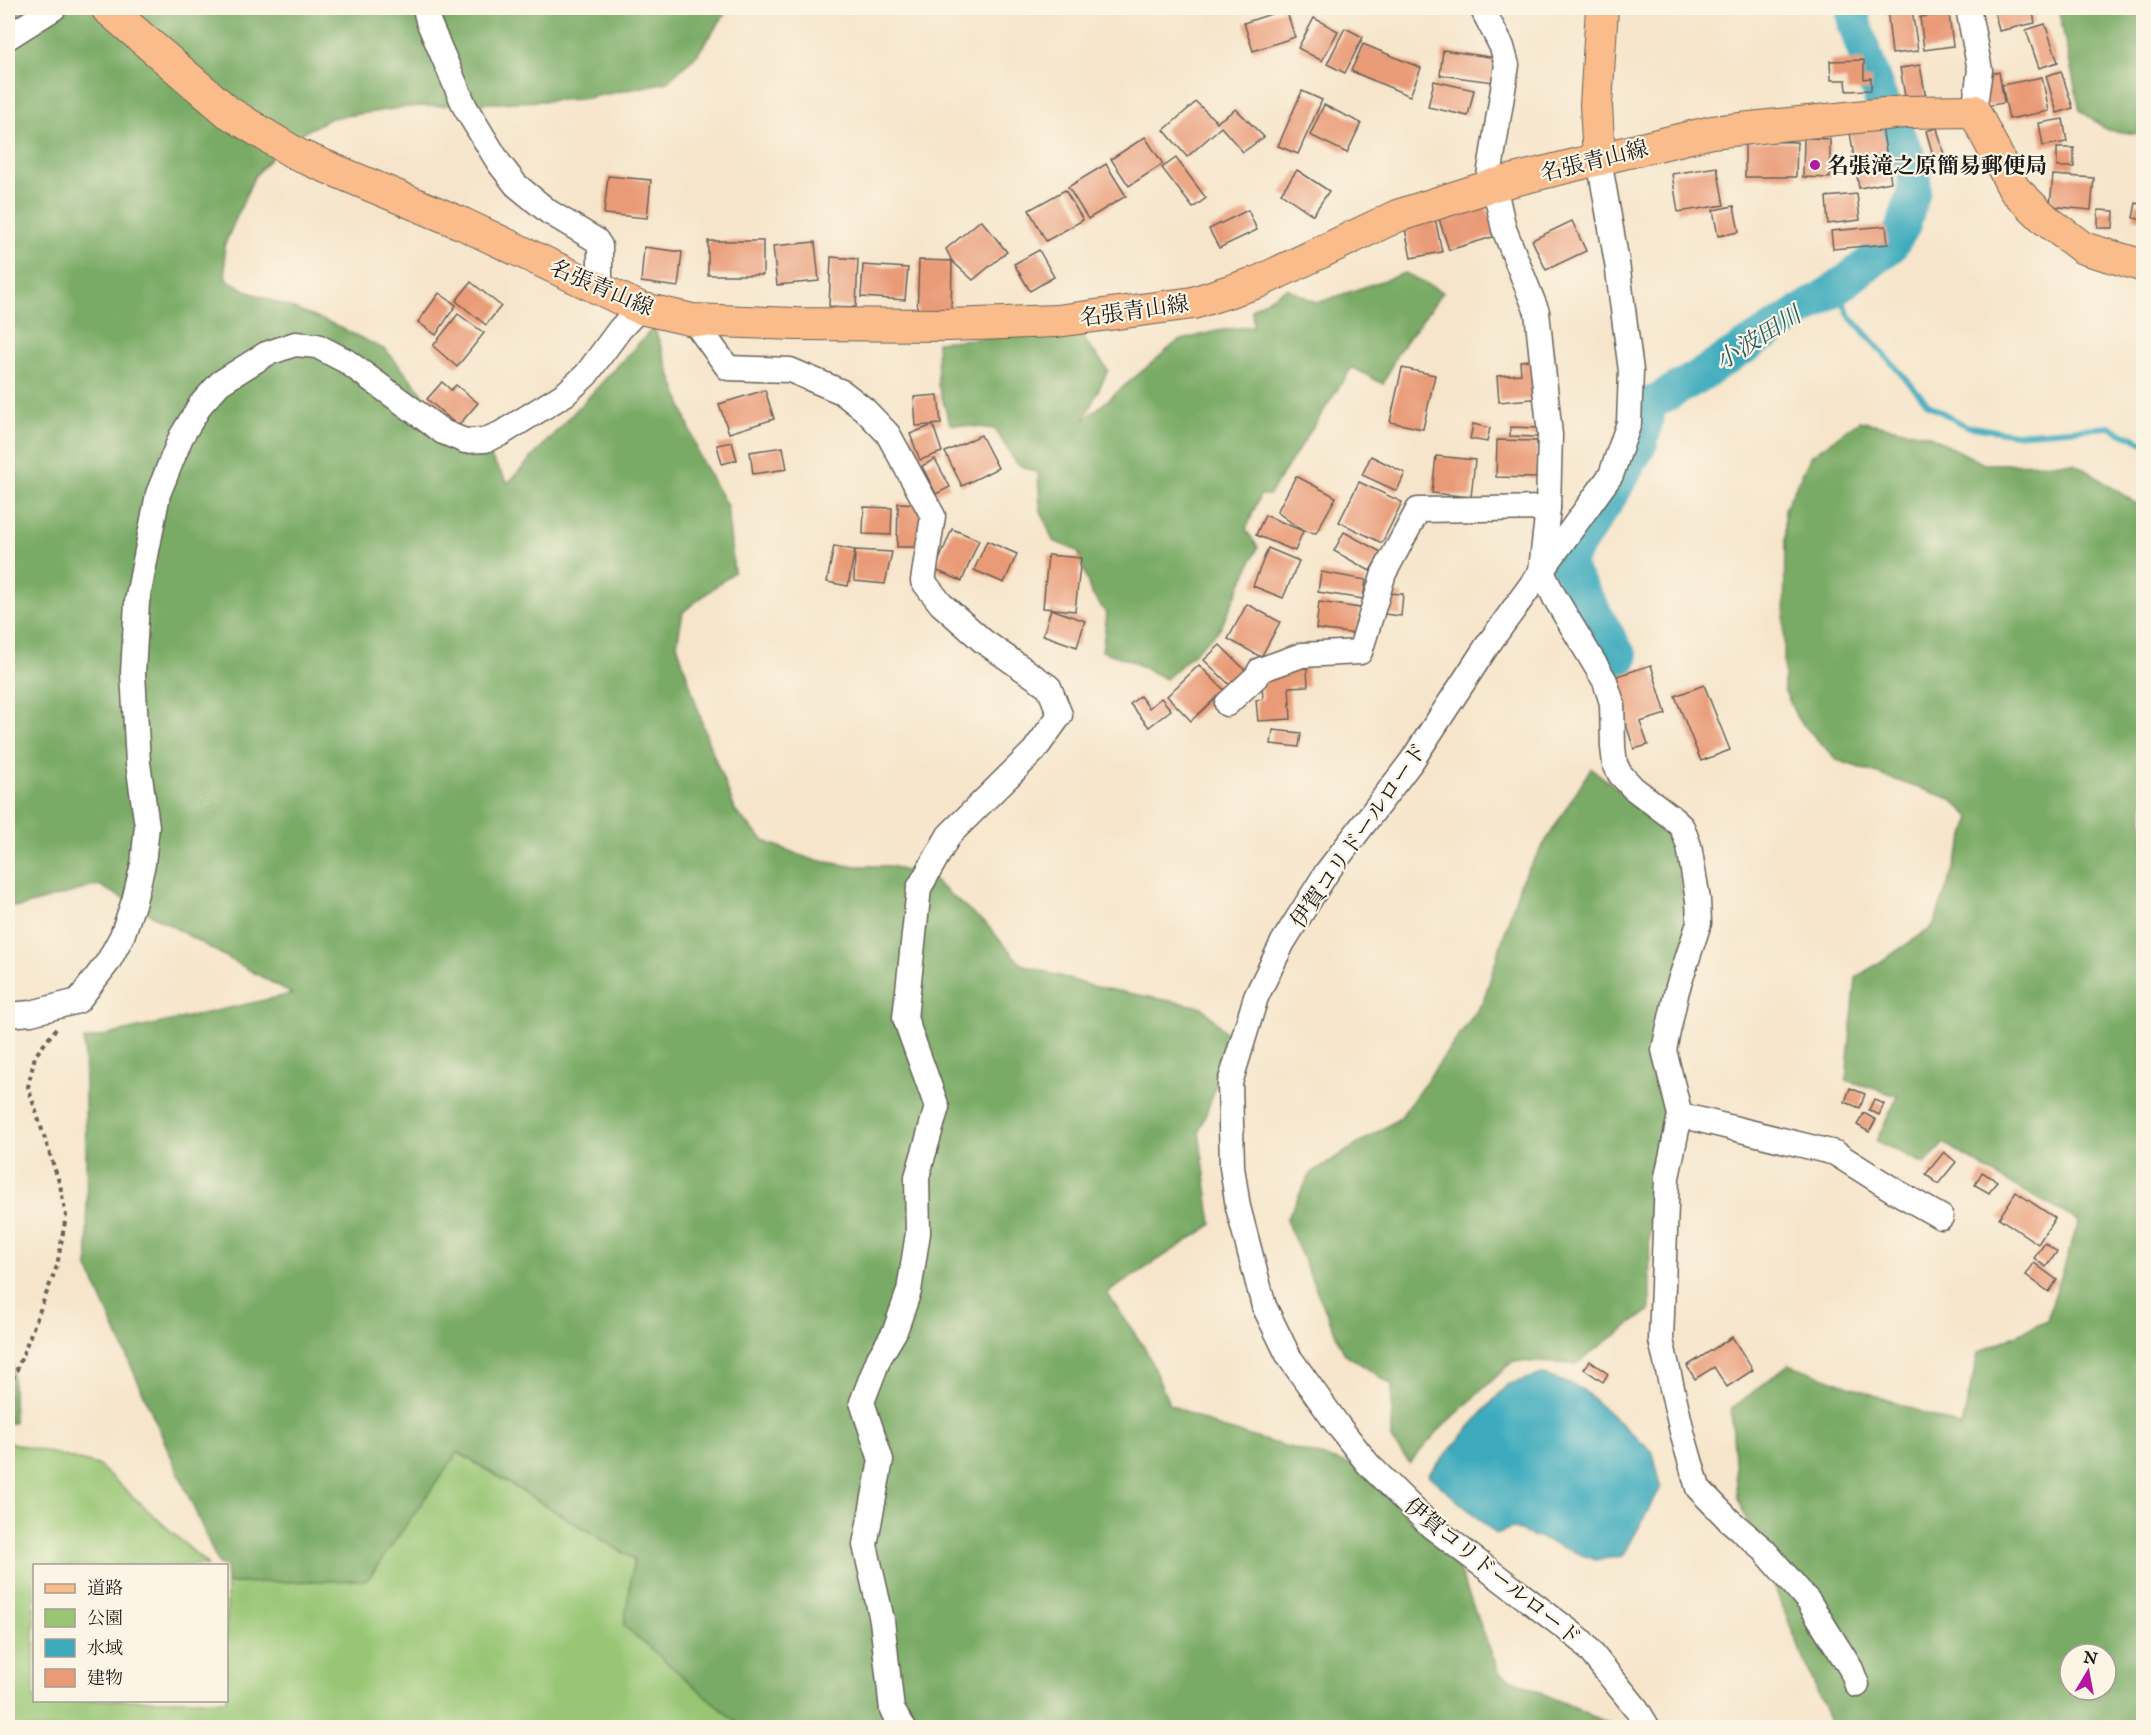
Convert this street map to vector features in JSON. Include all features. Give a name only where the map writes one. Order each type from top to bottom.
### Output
[{"type":"main road","name":"名張青山線","points":[[107,8],[228,112],[298,155],[463,224],[640,308],[693,320],[948,325],[1057,321],[1193,303],[1258,282],[1397,216],[1494,185],[1599,159],[1712,132],[1904,112],[1974,111]]},
{"type":"main road","points":[[1599,159],[1596,105],[1602,8]]},
{"type":"main road","points":[[1974,111],[2014,189],[2046,220],[2083,248],[2144,267]]},
{"type":"street","points":[[8,37],[54,8]]},
{"type":"street","points":[[425,8],[428,21],[465,107],[499,163],[516,185],[533,201],[596,240],[600,246],[600,289]]},
{"type":"street","points":[[1482,8],[1502,47],[1507,65],[1489,176],[1494,185],[1504,229],[1537,312],[1550,435],[1548,508],[1541,570],[1555,598],[1605,681],[1612,703],[1615,764],[1620,774],[1633,788],[1682,827],[1689,846],[1698,900],[1699,924],[1677,990],[1664,1050],[1680,1115],[1667,1177],[1661,1340],[1683,1436],[1698,1488],[1729,1520],[1764,1550],[1809,1602],[1851,1669],[1857,1685]]},
{"type":"street","points":[[1968,8],[1980,70],[1974,111]]},
{"type":"street","name":"伊賀コリドールロード","points":[[1599,159],[1617,263],[1631,371],[1629,423],[1611,475],[1487,646],[1412,762],[1328,872],[1282,942],[1256,997],[1230,1083],[1232,1167],[1238,1207],[1264,1306],[1289,1357],[1336,1425],[1368,1464],[1432,1527],[1581,1640],[1636,1708],[1648,1728]]},
{"type":"street","points":[[8,1015],[31,1013],[78,1001],[108,962],[122,936],[134,902],[143,864],[147,826],[138,763],[135,696],[137,602],[158,494],[181,437],[201,404],[220,383],[266,354],[295,344],[317,346],[346,361],[443,432],[465,441],[485,440],[500,434],[555,400],[579,381],[620,329],[640,308]]},
{"type":"street","points":[[693,320],[728,368],[790,370],[842,392],[865,410],[888,434],[933,516],[923,581],[941,604],[983,641],[1049,687],[1060,715],[1034,752],[949,835],[919,888],[905,1018],[937,1107],[917,1177],[918,1233],[909,1291],[895,1331],[879,1358],[862,1402],[881,1460],[865,1545],[882,1620],[891,1710],[904,1728]]},
{"type":"street","points":[[1227,704],[1257,676],[1260,670],[1302,655],[1360,652],[1384,573],[1418,510],[1548,508]]},
{"type":"street","points":[[1680,1115],[1835,1153],[1894,1191],[1941,1217]]},
{"type":"path","points":[[8,1387],[57,1266],[66,1216],[60,1185],[28,1087],[35,1056],[78,1001]]},
{"type":"green space","points":[[8,8],[729,8],[697,55],[667,82],[582,99],[407,107],[331,118],[285,142],[254,177],[224,246],[226,279],[249,292],[333,324],[386,350],[420,390],[452,437],[489,455],[508,483],[654,327],[700,458],[727,506],[734,572],[683,612],[677,644],[708,741],[736,812],[764,841],[810,859],[850,866],[891,866],[934,881],[987,925],[1021,964],[1091,986],[1202,1007],[1230,1037],[1214,1092],[1199,1132],[1212,1225],[1107,1293],[1146,1350],[1169,1404],[1218,1427],[1359,1467],[1458,1568],[1500,1674],[1616,1727],[742,1727],[624,1626],[634,1559],[458,1452],[367,1580],[228,1583],[228,1564],[219,1564],[88,1268],[84,1040],[292,994],[99,885],[19,907],[8,905]]},
{"type":"green space","points":[[2058,8],[2143,8],[2143,118],[2137,134],[2107,130],[2080,110]]},
{"type":"green space","points":[[1405,273],[1443,292],[1398,352],[1383,384],[1352,367],[1269,495],[1260,495],[1246,530],[1258,547],[1220,629],[1166,679],[1131,661],[1102,651],[1107,614],[1091,593],[1078,551],[1053,541],[1040,508],[1038,473],[1017,464],[995,429],[950,424],[938,385],[937,342],[1077,330],[1108,370],[1084,420],[1178,341],[1217,331],[1253,326],[1252,309],[1287,288],[1317,303]]},
{"type":"green space","points":[[1859,421],[1928,435],[1984,464],[2075,463],[2143,508],[2143,1727],[1832,1727],[1738,1499],[1731,1409],[1789,1364],[1962,1427],[1978,1353],[2047,1320],[2079,1221],[2000,1178],[1944,1143],[1925,1164],[1876,1141],[1898,1096],[1846,1080],[1856,978],[1933,927],[1971,818],[1951,799],[1837,760],[1797,718],[1784,689],[1785,508],[1811,456]]},
{"type":"green space","points":[[1591,768],[1673,833],[1688,923],[1652,1064],[1668,1114],[1649,1199],[1650,1310],[1576,1364],[1513,1361],[1436,1433],[1410,1463],[1392,1441],[1392,1385],[1344,1353],[1286,1220],[1311,1173],[1400,1118],[1483,1002],[1521,881]]},
{"type":"green space","points":[[8,1299],[11,1317],[14,1423],[8,1423]]},
{"type":"green space","points":[[8,1442],[98,1465],[207,1564],[33,1564],[33,1702],[228,1702],[228,1583],[367,1580],[457,1452],[634,1559],[625,1626],[742,1727],[8,1728]]},
{"type":"water","points":[[1542,1374],[1582,1389],[1653,1453],[1661,1487],[1623,1556],[1595,1560],[1512,1528],[1496,1534],[1428,1475],[1507,1385]]},
{"type":"building","points":[[1887,8],[1912,8],[1918,51],[1892,54]]},
{"type":"building","points":[[1994,8],[2032,8],[2035,23],[1999,31]]},
{"type":"building","points":[[1286,9],[1295,37],[1253,51],[1244,23]]},
{"type":"building","points":[[1949,14],[1953,46],[1924,50],[1920,17]]},
{"type":"building","points":[[1314,18],[1338,31],[1322,61],[1298,48]]},
{"type":"building","points":[[2045,24],[2058,62],[2039,68],[2026,30]]},
{"type":"building","points":[[1345,28],[1363,37],[1345,73],[1327,64]]},
{"type":"building","points":[[1363,44],[1421,68],[1410,96],[1351,71]]},
{"type":"building","points":[[1443,50],[1496,58],[1493,82],[1440,75]]},
{"type":"building","points":[[1864,60],[1864,79],[1871,78],[1871,90],[1847,91],[1846,80],[1831,80],[1830,61]]},
{"type":"building","points":[[1920,65],[1926,98],[1906,102],[1900,68]]},
{"type":"building","points":[[2061,71],[2073,108],[2057,113],[2046,76]]},
{"type":"building","points":[[1999,72],[2004,103],[1986,106],[1982,75]]},
{"type":"building","points":[[2042,77],[2049,111],[2009,119],[2002,85]]},
{"type":"building","points":[[1434,81],[1474,90],[1468,116],[1428,107]]},
{"type":"building","points":[[1302,91],[1322,100],[1298,154],[1278,146]]},
{"type":"building","points":[[1196,102],[1217,122],[1236,109],[1264,137],[1243,152],[1221,127],[1187,157],[1164,130]]},
{"type":"building","points":[[1324,105],[1361,123],[1347,153],[1310,135]]},
{"type":"building","points":[[2063,119],[2067,142],[2043,146],[2039,123]]},
{"type":"building","points":[[1882,127],[1891,182],[1859,188],[1850,132]]},
{"type":"building","points":[[1937,128],[1945,159],[1935,162],[1926,131]]},
{"type":"building","points":[[1145,137],[1163,164],[1129,186],[1111,159]]},
{"type":"building","points":[[1804,138],[1830,139],[1830,178],[1803,177]]},
{"type":"building","points":[[1745,141],[1797,142],[1796,177],[1745,177]]},
{"type":"building","points":[[2057,148],[2074,148],[2074,167],[2057,167]]},
{"type":"building","points":[[1176,158],[1206,198],[1193,208],[1162,168]]},
{"type":"building","points":[[1106,164],[1126,196],[1088,219],[1068,187]]},
{"type":"building","points":[[1717,167],[1724,205],[1678,212],[1672,174]]},
{"type":"building","points":[[1297,170],[1329,191],[1313,215],[1281,193]]},
{"type":"building","points":[[2053,175],[2094,178],[2091,210],[2050,206]]},
{"type":"building","points":[[608,176],[651,180],[647,218],[604,214]]},
{"type":"building","points":[[1065,190],[1083,220],[1046,241],[1029,210]]},
{"type":"building","points":[[1857,194],[1860,220],[1828,224],[1826,197]]},
{"type":"building","points":[[1485,201],[1496,236],[1449,250],[1438,216]]},
{"type":"building","points":[[2136,203],[2144,205],[2144,220],[2133,218]]},
{"type":"building","points":[[1734,206],[1739,232],[1718,236],[1713,210]]},
{"type":"building","points":[[1248,210],[1257,230],[1219,248],[1209,229]]},
{"type":"building","points":[[2098,210],[2114,211],[2113,228],[2098,228]]},
{"type":"building","points":[[1435,218],[1442,252],[1411,258],[1404,224]]},
{"type":"building","points":[[981,220],[1007,252],[973,280],[952,261],[946,249]]},
{"type":"building","points":[[1572,221],[1586,251],[1546,270],[1532,240]]},
{"type":"building","points":[[1886,226],[1888,244],[1833,249],[1831,231]]},
{"type":"building","points":[[708,241],[763,241],[763,275],[708,275]]},
{"type":"building","points":[[815,242],[819,281],[777,285],[773,246]]},
{"type":"building","points":[[644,247],[682,252],[678,287],[641,282]]},
{"type":"building","points":[[1039,250],[1054,277],[1030,291],[1014,264]]},
{"type":"building","points":[[831,257],[858,259],[856,307],[829,306]]},
{"type":"building","points":[[919,260],[952,261],[951,317],[917,316]]},
{"type":"building","points":[[863,265],[908,268],[905,300],[861,297]]},
{"type":"building","points":[[471,282],[501,306],[486,325],[456,301]]},
{"type":"building","points":[[439,293],[456,305],[436,335],[418,322]]},
{"type":"building","points":[[458,314],[484,333],[457,367],[433,346]]},
{"type":"building","points":[[1539,359],[1543,398],[1499,402],[1497,376],[1521,374],[1520,361]]},
{"type":"building","points":[[1402,368],[1435,375],[1423,429],[1390,422]]},
{"type":"building","points":[[442,382],[451,390],[456,385],[478,403],[458,426],[427,399]]},
{"type":"building","points":[[765,390],[774,419],[729,433],[719,404]]},
{"type":"building","points":[[938,395],[941,424],[916,426],[914,397]]},
{"type":"building","points":[[1473,424],[1490,428],[1487,442],[1470,439]]},
{"type":"building","points":[[933,425],[942,452],[920,460],[910,434]]},
{"type":"building","points":[[1510,427],[1537,428],[1537,437],[1510,436]]},
{"type":"building","points":[[981,435],[998,468],[962,486],[945,452]]},
{"type":"building","points":[[1497,440],[1537,441],[1537,478],[1496,477]]},
{"type":"building","points":[[732,442],[737,460],[722,464],[717,445]]},
{"type":"building","points":[[783,447],[787,469],[753,474],[750,452]]},
{"type":"building","points":[[1371,456],[1405,473],[1397,491],[1362,475]]},
{"type":"building","points":[[1436,456],[1475,460],[1471,497],[1432,493]]},
{"type":"building","points":[[935,459],[950,487],[936,494],[922,466]]},
{"type":"building","points":[[1296,476],[1336,497],[1316,533],[1303,531],[1277,512]]},
{"type":"building","points":[[1359,482],[1402,502],[1382,543],[1339,522]]},
{"type":"building","points":[[898,503],[922,504],[922,547],[897,547]]},
{"type":"building","points":[[864,507],[892,508],[891,535],[863,534]]},
{"type":"building","points":[[1265,515],[1303,531],[1295,551],[1256,535]]},
{"type":"building","points":[[952,529],[979,540],[962,581],[935,570]]},
{"type":"building","points":[[1344,532],[1381,552],[1370,571],[1334,551]]},
{"type":"building","points":[[987,541],[1017,554],[1004,583],[974,570]]},
{"type":"building","points":[[834,546],[855,550],[848,586],[827,582]]},
{"type":"building","points":[[1268,548],[1299,561],[1283,598],[1253,586]]},
{"type":"building","points":[[855,550],[892,552],[885,584],[854,581]]},
{"type":"building","points":[[1048,555],[1081,558],[1075,611],[1043,608]]},
{"type":"building","points":[[1321,572],[1366,580],[1363,599],[1318,592]]},
{"type":"building","points":[[1386,593],[1403,594],[1401,616],[1384,614]]},
{"type":"building","points":[[1319,602],[1360,608],[1357,634],[1316,629]]},
{"type":"building","points":[[1247,604],[1280,622],[1261,657],[1228,639]]},
{"type":"building","points":[[1051,609],[1085,621],[1077,647],[1043,635]]},
{"type":"building","points":[[1220,645],[1251,676],[1236,691],[1204,660]]},
{"type":"building","points":[[1199,665],[1224,690],[1191,721],[1167,696]]},
{"type":"building","points":[[1651,665],[1666,714],[1640,722],[1648,745],[1634,749],[1611,678]]},
{"type":"building","points":[[1307,668],[1308,686],[1289,687],[1291,719],[1258,721],[1256,700],[1263,699],[1261,671]]},
{"type":"building","points":[[1704,685],[1730,750],[1701,761],[1675,696]]},
{"type":"building","points":[[1140,696],[1149,708],[1161,698],[1171,710],[1149,727],[1130,704]]},
{"type":"building","points":[[1273,730],[1301,733],[1299,747],[1271,744]]},
{"type":"building","points":[[1850,1088],[1865,1094],[1860,1108],[1845,1102]]},
{"type":"building","points":[[1874,1099],[1884,1104],[1879,1115],[1869,1110]]},
{"type":"building","points":[[1864,1113],[1876,1120],[1869,1132],[1857,1125]]},
{"type":"building","points":[[1944,1152],[1956,1162],[1938,1184],[1926,1174]]},
{"type":"building","points":[[1982,1172],[1997,1181],[1989,1193],[1975,1185]]},
{"type":"building","points":[[2016,1192],[2055,1218],[2038,1244],[1999,1218]]},
{"type":"building","points":[[2045,1243],[2057,1252],[2046,1267],[2034,1258]]},
{"type":"building","points":[[2034,1263],[2057,1280],[2049,1292],[2026,1275]]},
{"type":"building","points":[[1732,1337],[1753,1370],[1727,1387],[1714,1367],[1695,1379],[1687,1366]]},
{"type":"building","points":[[1590,1361],[1608,1374],[1603,1382],[1584,1369]]},
{"type":"waterway","name":"小波田川","points":[[1621,658],[1566,563],[1615,489],[1641,443],[1650,404],[1701,375],[1837,288],[1891,246],[1903,227],[1914,191],[1915,169],[1880,97],[1855,26],[1852,8]]},
{"type":"waterway","points":[[1837,288],[1849,315],[1929,405],[1966,426],[2015,434],[2109,427],[2144,443]]},
{"type":"place","name":"名張滝之原簡易郵便局","points":[[1815,165]]}]
